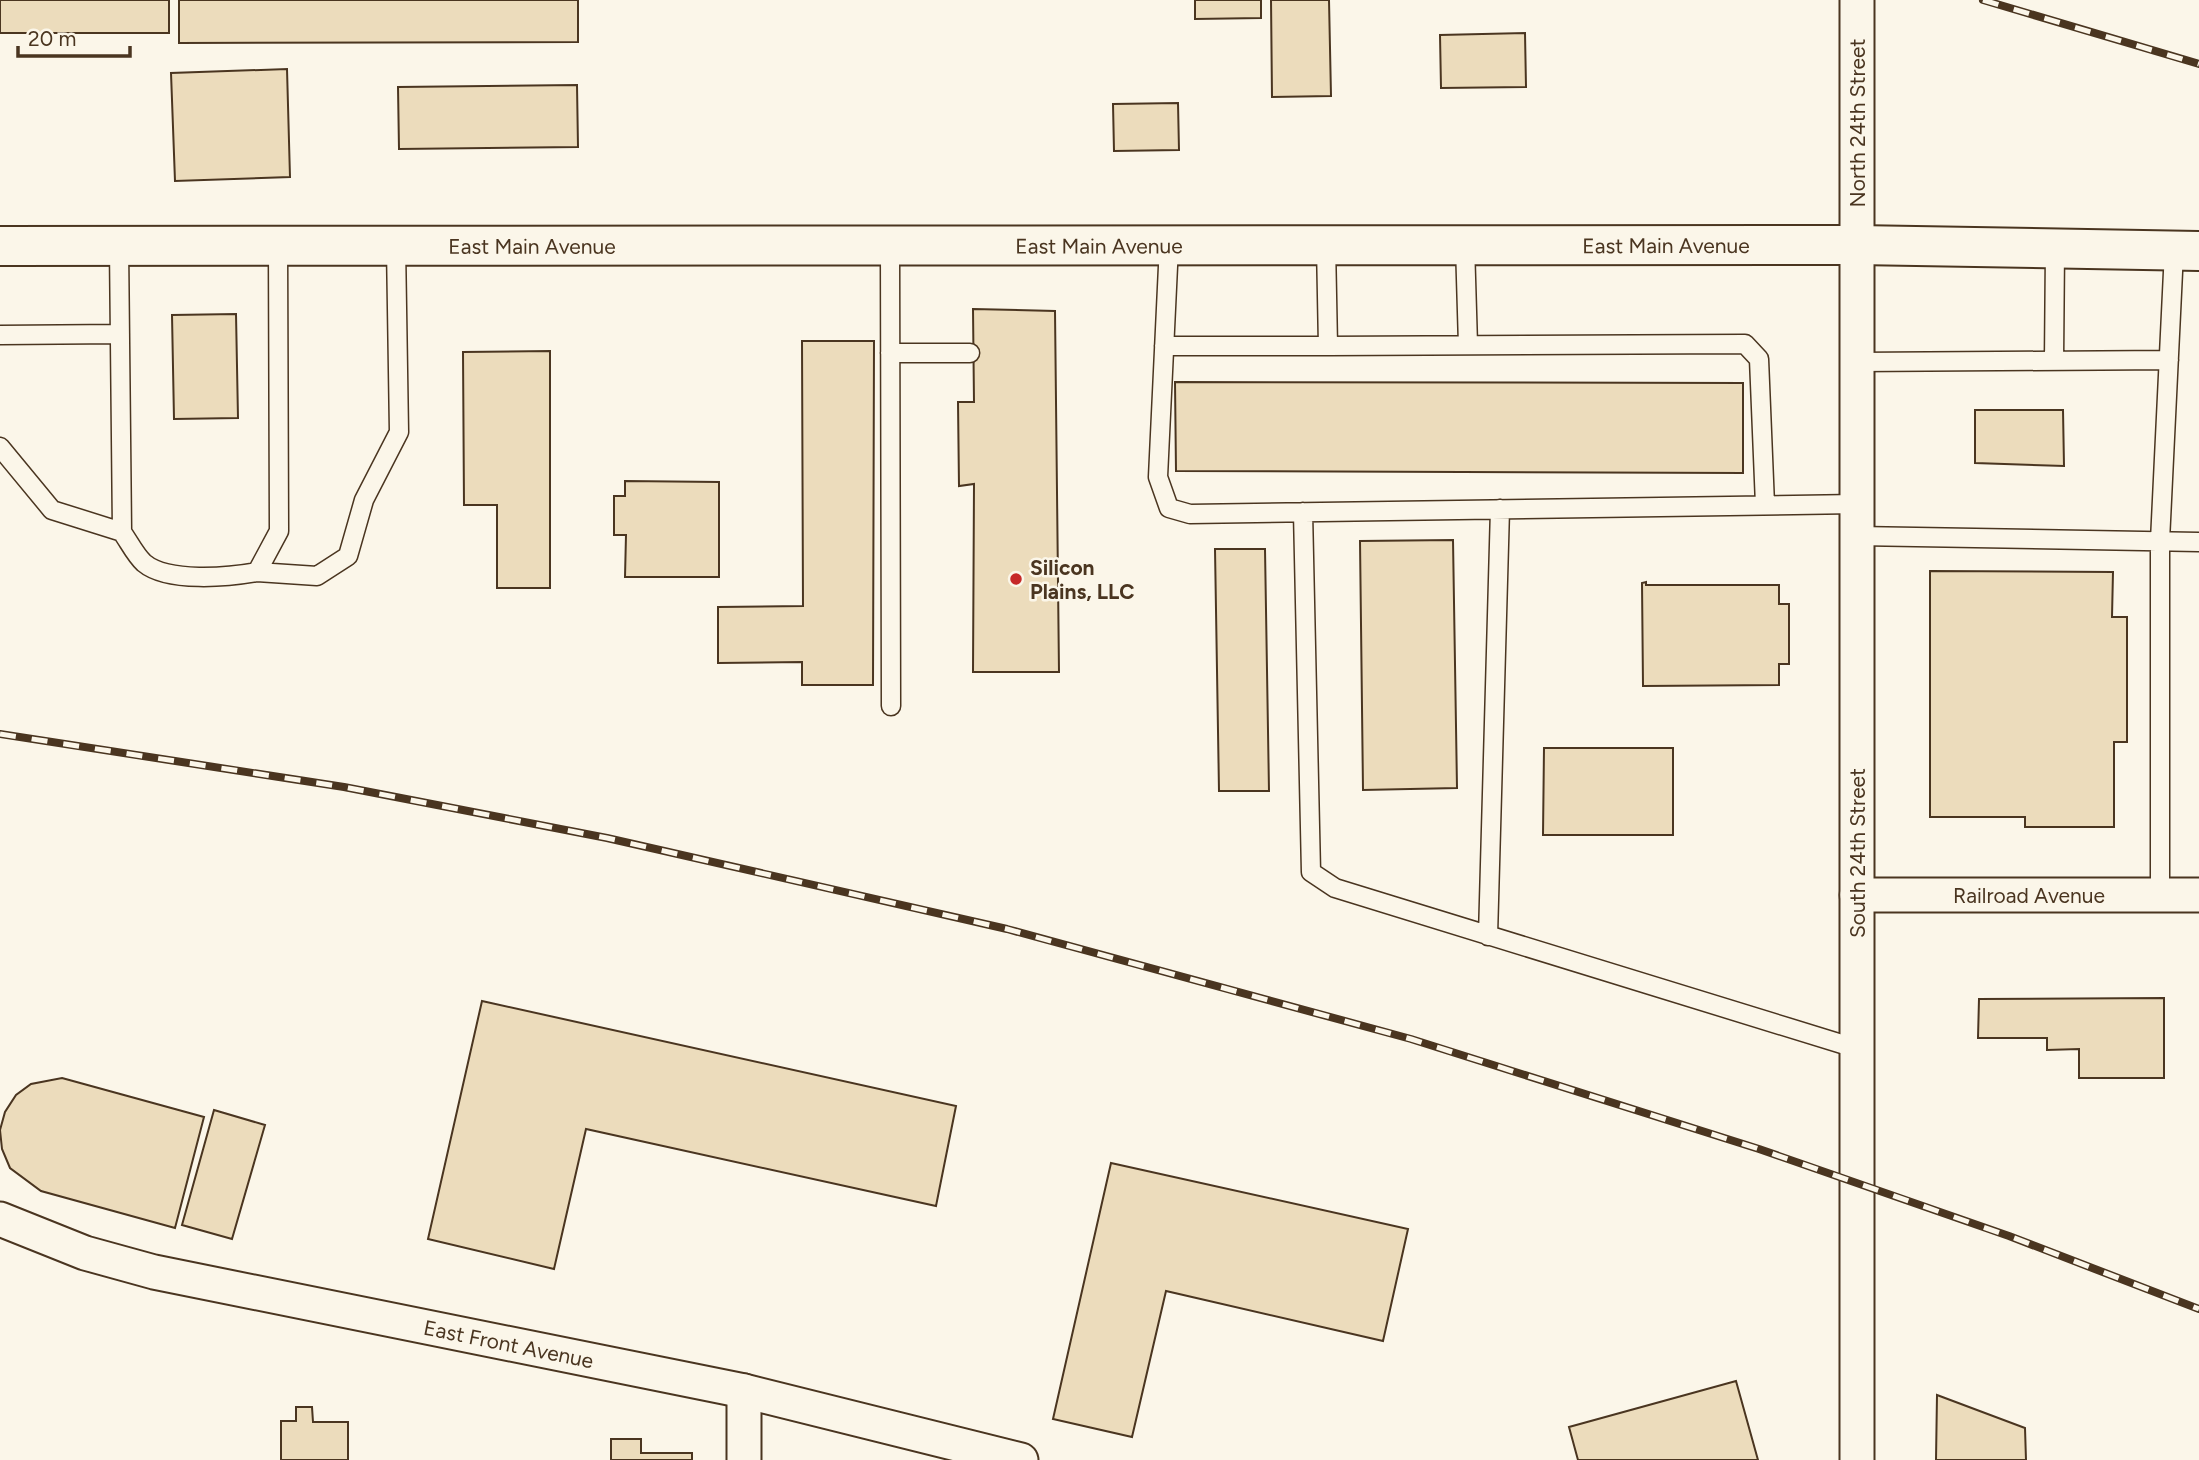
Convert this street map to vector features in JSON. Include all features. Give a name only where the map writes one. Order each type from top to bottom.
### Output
[{"type":"main road","name":"East Main Avenue","points":[[0,246],[1857,245],[2187,251]]},
{"type":"street","name":"North 24th Street","points":[[1857,0],[1857,245]]},
{"type":"street","name":"South 24th Street","points":[[1857,245],[1857,1460]]},
{"type":"street","name":"Railroad Avenue","points":[[1857,895],[2199,895]]},
{"type":"street","name":"East Front Avenue","points":[[0,1219],[85,1253],[154,1272],[744,1391],[1021,1460]]},
{"type":"street","points":[[744,1391],[744,1460]]},
{"type":"lane","points":[[1169,245],[1158,477],[1170,508],[1190,514],[1765,505],[1857,520],[2199,542]]},
{"type":"lane","points":[[1326,245],[1328,346]]},
{"type":"lane","points":[[1465,245],[1468,345]]},
{"type":"lane","points":[[118,246],[122,532],[145,564],[184,577],[224,578],[257,572],[317,576],[348,556],[365,500],[398,432],[396,246]]},
{"type":"lane","points":[[257,572],[279,531],[278,246]]},
{"type":"lane","points":[[890,246],[891,706]]},
{"type":"lane","points":[[2054,361],[2055,249]]},
{"type":"lane","points":[[2160,895],[2160,541],[2169,360],[2187,251]]},
{"type":"lane","points":[[0,335],[120,334]]},
{"type":"lane","points":[[1164,346],[1745,344],[1759,359],[1765,505]]},
{"type":"lane","points":[[890,353],[970,353]]},
{"type":"lane","points":[[1857,362],[2169,360]]},
{"type":"lane","points":[[0,447],[52,510],[122,532]]},
{"type":"lane","points":[[1489,936],[1500,509]]},
{"type":"lane","points":[[1303,512],[1311,872],[1335,888],[1858,1049]]},
{"type":"building","points":[[0,0],[169,0],[169,33],[0,33]]},
{"type":"building","points":[[179,0],[578,0],[578,42],[179,43]]},
{"type":"building","points":[[1195,0],[1261,0],[1261,18],[1195,19]]},
{"type":"building","points":[[1271,0],[1329,0],[1331,96],[1272,97]]},
{"type":"building","points":[[1525,33],[1526,87],[1441,88],[1440,35]]},
{"type":"building","points":[[287,69],[290,177],[175,181],[171,73]]},
{"type":"building","points":[[577,85],[578,147],[399,149],[398,87]]},
{"type":"building","points":[[1178,103],[1179,150],[1114,151],[1113,104]]},
{"type":"building","name":"Silicon Plains, LLC","points":[[973,309],[1055,311],[1059,672],[973,672],[974,484],[959,486],[958,402],[974,402]]},
{"type":"building","points":[[236,314],[238,418],[174,419],[172,315]]},
{"type":"building","points":[[802,341],[874,341],[873,685],[802,685],[802,662],[718,663],[718,607],[803,606]]},
{"type":"building","points":[[550,351],[550,588],[497,588],[497,505],[464,505],[463,352]]},
{"type":"building","points":[[1175,382],[1743,383],[1743,473],[1176,471]]},
{"type":"building","points":[[1975,410],[2063,410],[2064,466],[1975,463]]},
{"type":"building","points":[[625,481],[719,482],[719,577],[625,577],[626,535],[614,535],[614,496],[625,496]]},
{"type":"building","points":[[1453,540],[1457,788],[1363,790],[1360,541]]},
{"type":"building","points":[[1215,549],[1265,549],[1269,791],[1219,791]]},
{"type":"building","points":[[1930,571],[2113,572],[2112,617],[2127,617],[2127,742],[2114,742],[2114,827],[2025,827],[2025,817],[1930,817]]},
{"type":"building","points":[[1646,582],[1646,585],[1779,585],[1779,604],[1789,604],[1789,664],[1779,664],[1779,685],[1643,686],[1642,583]]},
{"type":"building","points":[[1544,748],[1673,748],[1673,835],[1543,835]]},
{"type":"building","points":[[2164,998],[2164,1078],[2079,1078],[2079,1049],[2047,1050],[2047,1038],[1978,1038],[1979,999]]},
{"type":"building","points":[[482,1001],[956,1106],[936,1206],[586,1129],[554,1269],[428,1239]]},
{"type":"building","points":[[62,1078],[204,1117],[175,1228],[41,1191],[10,1168],[2,1149],[0,1130],[5,1112],[16,1095],[31,1084]]},
{"type":"building","points":[[214,1110],[265,1125],[232,1239],[182,1225]]},
{"type":"building","points":[[1111,1163],[1408,1229],[1383,1341],[1166,1291],[1132,1437],[1053,1419]]},
{"type":"building","points":[[1736,1381],[1758,1460],[1578,1460],[1569,1427]]},
{"type":"building","points":[[1937,1395],[2025,1428],[2026,1460],[1936,1460]]},
{"type":"building","points":[[296,1407],[312,1407],[313,1422],[348,1422],[348,1460],[281,1460],[281,1421],[296,1421]]},
{"type":"building","points":[[611,1439],[641,1439],[641,1453],[692,1453],[692,1460],[611,1460]]},
{"type":"railway","points":[[1983,0],[2199,64]]},
{"type":"railway","points":[[0,734],[344,787],[607,838],[1007,929],[1411,1039],[1759,1149],[2009,1236],[2199,1309]]},
{"type":"place","name":"Silicon Plains, LLC","points":[[1016,579]]}]
